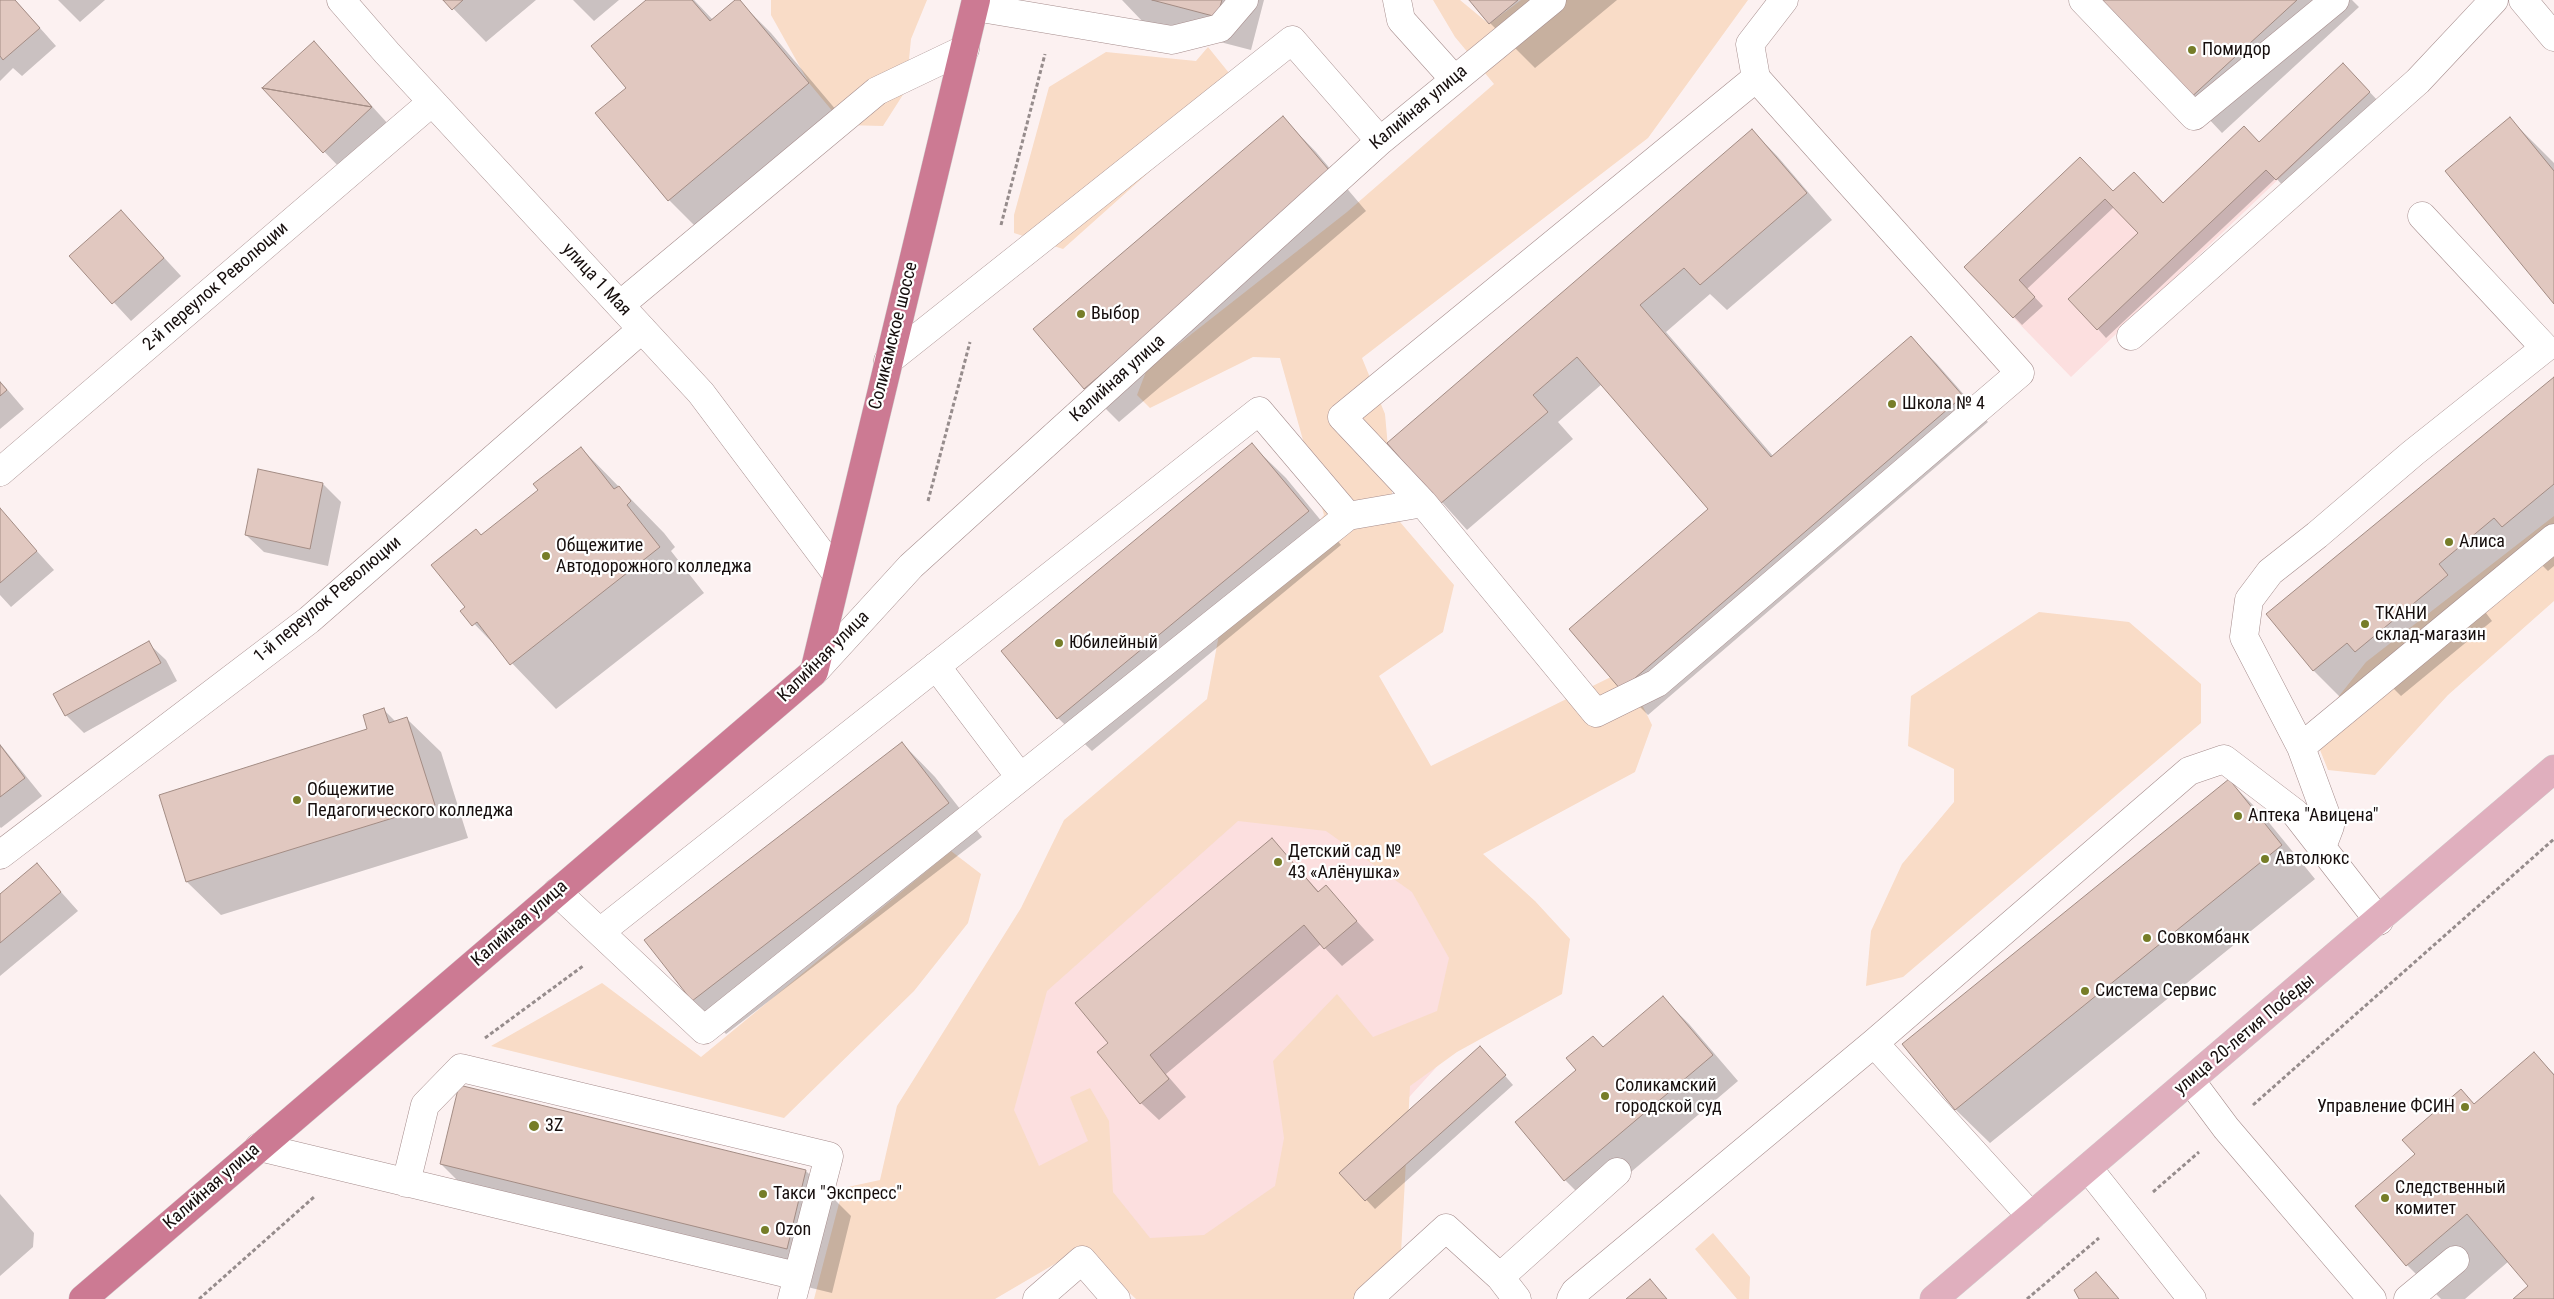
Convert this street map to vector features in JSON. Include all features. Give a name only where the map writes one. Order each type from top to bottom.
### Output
[{"type":"highway","name":"Соликамское шоссе","points":[[814,672],[836,573],[976,4]]},
{"type":"highway","name":"Калийная улица","points":[[83,1299],[814,672]]},
{"type":"main road","name":"улица 20-летия Победы","points":[[1934,1299],[2379,921],[2554,769]]},
{"type":"street","name":"улица 1 Мая","points":[[341,0],[432,102],[701,394],[836,573]]},
{"type":"street","points":[[976,4],[1172,40],[1220,28],[1244,0]]},
{"type":"street","points":[[1397,0],[1400,20],[1454,79]]},
{"type":"street","name":"Калийная улица","points":[[814,672],[911,566],[1380,141],[1552,0]]},
{"type":"street","points":[[1756,78],[1342,416],[1423,503],[1596,713],[1657,683],[2020,373],[1756,78],[1750,44],[1784,0]]},
{"type":"street","points":[[2083,0],[2194,116],[2335,0]]},
{"type":"street","points":[[2130,336],[2418,81],[2494,0]]},
{"type":"street","points":[[2523,0],[2554,37]]},
{"type":"street","points":[[888,362],[1292,40],[1380,141]]},
{"type":"street","points":[[620,306],[877,92],[965,48]]},
{"type":"street","name":"2-й переулок Революции","points":[[0,472],[432,102]]},
{"type":"street","points":[[2322,848],[2330,826],[2301,747],[2244,637],[2249,600],[2270,572],[2317,535],[2413,453],[2545,348],[2422,216]]},
{"type":"street","name":"1-й переулок Революции","points":[[0,855],[309,620],[642,329]]},
{"type":"street","points":[[606,938],[936,666],[1259,411],[1348,516]]},
{"type":"street","points":[[557,892],[704,1030],[1348,516],[1423,503]]},
{"type":"street","points":[[2301,747],[2554,538]]},
{"type":"street","points":[[936,666],[1020,777]]},
{"type":"street","points":[[1571,1299],[1583,1286],[1874,1043],[2189,770],[2224,759],[2295,813],[2379,921]]},
{"type":"street","points":[[1874,1043],[2031,1216]]},
{"type":"street","points":[[259,1147],[406,1183],[795,1288],[829,1156],[461,1068],[425,1105],[406,1183]]},
{"type":"street","points":[[2191,1081],[2226,1128],[2372,1299]]},
{"type":"street","points":[[2088,1168],[2192,1299]]},
{"type":"street","points":[[1500,1277],[1617,1172]]},
{"type":"street","points":[[1368,1299],[1446,1228],[1500,1277],[1517,1299]]},
{"type":"street","points":[[1037,1299],[1082,1260],[1116,1299]]},
{"type":"street","points":[[2408,1299],[2455,1260]]},
{"type":"path","points":[[2028,1299],[2226,1128],[2554,839]]},
{"type":"path","points":[[481,1041],[606,938]]},
{"type":"path","points":[[199,1299],[346,1169]]},
{"type":"shaded area","points":[[771,0],[927,0],[911,39],[906,90],[883,126],[844,125],[809,83],[771,15]]},
{"type":"shaded area","points":[[1433,0],[1460,0],[1489,24],[1521,0],[1748,0],[1648,138],[1362,358],[1385,414],[1394,515],[1454,585],[1443,632],[1379,676],[1431,766],[1625,670],[1652,725],[1635,772],[1483,854],[1535,901],[1570,939],[1562,994],[1457,1052],[1410,1086],[1401,1253],[1361,1299],[1136,1299],[1082,1248],[995,1299],[814,1299],[843,1188],[880,1180],[897,1106],[1021,908],[1064,820],[1207,699],[1223,613],[1304,540],[1324,515],[1280,358],[1253,357],[1150,408],[1137,395],[1147,369],[1347,212],[1494,84],[1455,37]],"holes":[[[1238,821],[1326,831],[1412,892],[1449,958],[1437,1011],[1373,1037],[1337,994],[1273,1061],[1284,1138],[1275,1186],[1204,1235],[1150,1238],[1113,1192],[1109,1121],[1090,1088],[1070,1097],[1088,1141],[1039,1166],[1014,1110],[1047,991]]]},
{"type":"shaded area","points":[[1208,47],[1242,89],[1063,249],[1014,233],[1014,215],[1049,87],[1106,52],[1196,61]]},
{"type":"shaded area","points":[[2343,63],[2370,92],[2071,377],[1964,267],[2080,157],[2113,191],[2134,172],[2163,202],[2244,126],[2259,142]]},
{"type":"shaded area","points":[[2554,516],[2554,601],[2448,695],[2375,775],[2328,770],[2312,730],[2366,662]]},
{"type":"shaded area","points":[[2039,612],[2129,622],[2201,684],[2201,723],[1903,977],[1866,986],[1871,931],[1902,864],[1954,802],[1954,769],[1908,746],[1911,696]]},
{"type":"shaded area","name":"Детский сад № 43 «Алёнушка»","points":[[1308,652],[1528,967],[1242,1280],[918,1195],[979,1018]]},
{"type":"shaded area","points":[[951,851],[981,874],[968,923],[914,991],[784,1118],[491,1046],[602,983],[701,1057]]},
{"type":"shaded area","points":[[1713,1233],[1750,1277],[1749,1299],[1737,1299],[1695,1249]]},
{"type":"building","points":[[0,0],[15,0],[40,28],[3,60],[0,56]]},
{"type":"building","points":[[443,0],[463,0],[452,10]]},
{"type":"building","points":[[646,0],[692,0],[710,21],[735,0],[740,0],[809,83],[668,201],[595,113],[626,88],[591,46]]},
{"type":"building","points":[[1152,0],[1222,0],[1217,17]]},
{"type":"building","points":[[1469,0],[1518,0],[1489,24]]},
{"type":"building","name":"Помидор","points":[[2096,0],[2297,0],[2187,101]]},
{"type":"building","points":[[314,41],[372,107],[262,88]]},
{"type":"building","points":[[2343,63],[2370,92],[2276,180],[2266,170],[2097,330],[2068,299],[2138,233],[2105,199],[2019,280],[2035,297],[2013,318],[1964,267],[2080,157],[2113,191],[2134,172],[2163,203],[2244,126],[2259,142]]},
{"type":"building","points":[[262,88],[372,107],[323,153]]},
{"type":"building","points":[[1283,116],[1334,176],[1084,389],[1033,329]]},
{"type":"building","points":[[2510,117],[2554,171],[2554,304],[2445,171]]},
{"type":"building","name":"Школа № 4","points":[[1752,129],[1807,193],[1700,285],[1684,268],[1640,305],[1771,457],[1911,336],[1963,396],[1621,690],[1569,629],[1708,509],[1577,357],[1533,395],[1548,412],[1440,504],[1387,443]]},
{"type":"building","points":[[121,210],[164,258],[112,304],[69,256]]},
{"type":"building","points":[[2554,377],[2554,484],[2502,527],[2494,518],[2439,564],[2448,575],[2355,652],[2347,643],[2313,671],[2266,614]]},
{"type":"building","points":[[0,382],[7,390],[0,396]]},
{"type":"building","points":[[1252,443],[1309,511],[1057,719],[1001,651]]},
{"type":"building","name":"Общежитие Автодорожного колледжа","points":[[581,447],[614,489],[619,486],[631,501],[627,505],[660,547],[510,665],[477,622],[472,626],[460,611],[465,607],[431,565],[476,529],[481,535],[538,490],[533,484]]},
{"type":"building","points":[[258,469],[323,483],[310,549],[245,535]]},
{"type":"building","points":[[0,508],[37,551],[0,583]]},
{"type":"building","points":[[149,641],[161,663],[65,716],[53,694]]},
{"type":"building","name":"Общежитие Педагогического колледжа","points":[[384,708],[389,723],[407,717],[435,805],[186,882],[159,795],[367,729],[363,715]]},
{"type":"building","points":[[902,742],[949,803],[692,1001],[644,940]]},
{"type":"building","points":[[0,745],[25,778],[0,797]]},
{"type":"building","points":[[2229,779],[2282,845],[1955,1110],[1902,1044]]},
{"type":"building","points":[[1272,838],[1318,892],[1326,885],[1357,921],[1324,949],[1304,925],[1150,1055],[1169,1079],[1140,1104],[1097,1052],[1108,1043],[1075,1003]]},
{"type":"building","points":[[37,863],[61,892],[0,943],[0,894]]},
{"type":"building","name":"Соликамский городской суд","points":[[1663,996],[1713,1055],[1564,1181],[1515,1122],[1576,1070],[1566,1058],[1593,1036],[1603,1047]]},
{"type":"building","points":[[1480,1046],[1506,1075],[1365,1201],[1339,1173]]},
{"type":"building","points":[[2534,1052],[2554,1075],[2554,1299],[2513,1299],[2528,1286],[2467,1214],[2406,1266],[2355,1206],[2415,1154],[2402,1140],[2461,1089],[2474,1104]]},
{"type":"building","points":[[459,1085],[806,1170],[787,1249],[440,1164]]},
{"type":"building","points":[[2096,1272],[2119,1299],[2079,1299],[2074,1290]]},
{"type":"building","points":[[1650,1279],[1667,1299],[1626,1299]]},
{"type":"place","name":"Помидор","points":[[2192,50]]},
{"type":"place","name":"Выбор","points":[[1081,314]]},
{"type":"place","name":"Школа № 4","points":[[1892,404]]},
{"type":"place","name":"Алиса","points":[[2449,542]]},
{"type":"place","name":"Общежитие Автодорожного колледжа","points":[[546,556]]},
{"type":"place","name":"ТКАНИ склад-магазин","points":[[2365,624]]},
{"type":"place","name":"Юбилейный","points":[[1059,643]]},
{"type":"place","name":"Общежитие Педагогического колледжа","points":[[297,800]]},
{"type":"place","name":"Аптека \"Авицена\"","points":[[2238,816]]},
{"type":"place","name":"Автолюкс","points":[[2265,859]]},
{"type":"place","name":"Детский сад № 43 «Алёнушка»","points":[[1278,862]]},
{"type":"place","name":"Совкомбанк","points":[[2147,938]]},
{"type":"place","name":"Система Сервис","points":[[2085,991]]},
{"type":"place","name":"Соликамский городской суд","points":[[1605,1096]]},
{"type":"place","name":"Управление ФСИН","points":[[2465,1107]]},
{"type":"place","name":"3Z","points":[[534,1126]]},
{"type":"place","name":"Такси \"Экспресс\"","points":[[763,1194]]},
{"type":"place","name":"Следственный комитет","points":[[2385,1198]]},
{"type":"place","name":"Ozon","points":[[765,1230]]}]
